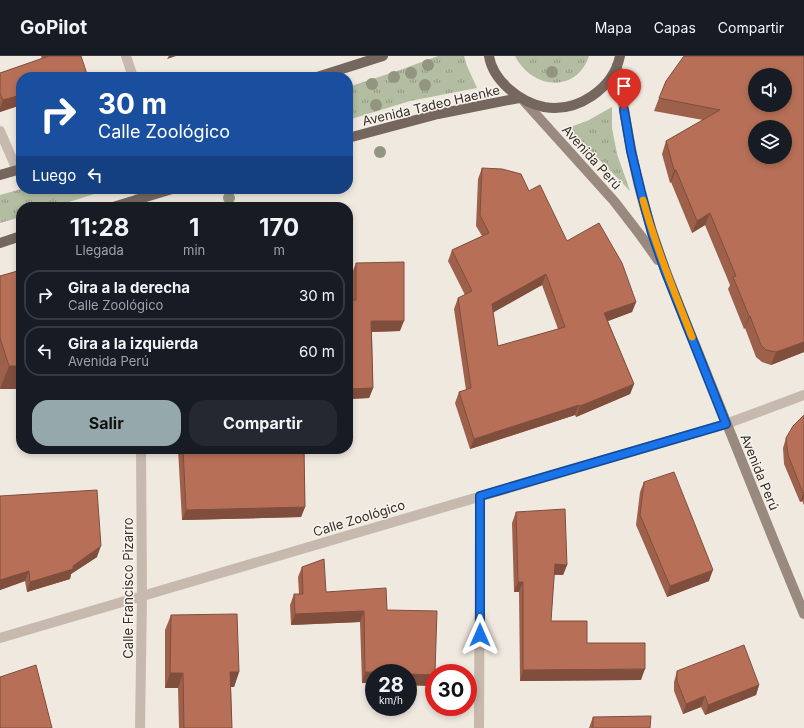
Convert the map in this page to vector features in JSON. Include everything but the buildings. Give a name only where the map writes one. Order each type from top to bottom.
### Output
[{"type":"main road","points":[[332,72],[382,56]]},
{"type":"main road","points":[[489,56],[500,81],[521,99],[544,107],[566,107],[588,99],[605,85],[620,61]]},
{"type":"main road","name":"Avenida Perú","points":[[620,61],[631,151],[652,233],[666,273],[726,424],[804,614]]},
{"type":"main road","name":"Avenida Tadeo Haenke","points":[[353,137],[438,114],[521,99]]},
{"type":"main road","name":"Avenida Perú","points":[[521,99],[614,201],[641,236],[666,273]]},
{"type":"main road","points":[[0,175],[16,170]]},
{"type":"main road","points":[[127,202],[154,194]]},
{"type":"main road","points":[[0,243],[16,238]]},
{"type":"street","points":[[126,56],[131,72]]},
{"type":"street","points":[[0,131],[16,163]]},
{"type":"street","name":"Calle Zoológico","points":[[0,638],[726,424],[804,395]]},
{"type":"street","name":"Calle Francisco Pizarro","points":[[140,728],[142,596],[141,454]]},
{"type":"street","points":[[479,728],[480,496]]},
{"type":"green space","points":[[438,56],[464,56],[477,88],[410,101],[353,118],[353,85]]},
{"type":"green space","points":[[515,56],[589,56],[583,68],[574,77],[554,83],[542,81],[532,75],[523,67]]},
{"type":"green space","points":[[612,107],[612,128],[617,154],[630,191],[594,154],[562,130],[587,121]]},
{"type":"green space","points":[[16,190],[16,194],[94,194],[69,202],[16,202],[16,218],[0,223],[0,195]]},
{"type":"slow traffic","points":[[643,200],[652,233],[666,273],[692,337]]},
{"type":"route","points":[[480,635],[480,496],[726,424],[666,273],[652,233],[631,151],[624,110]]}]
